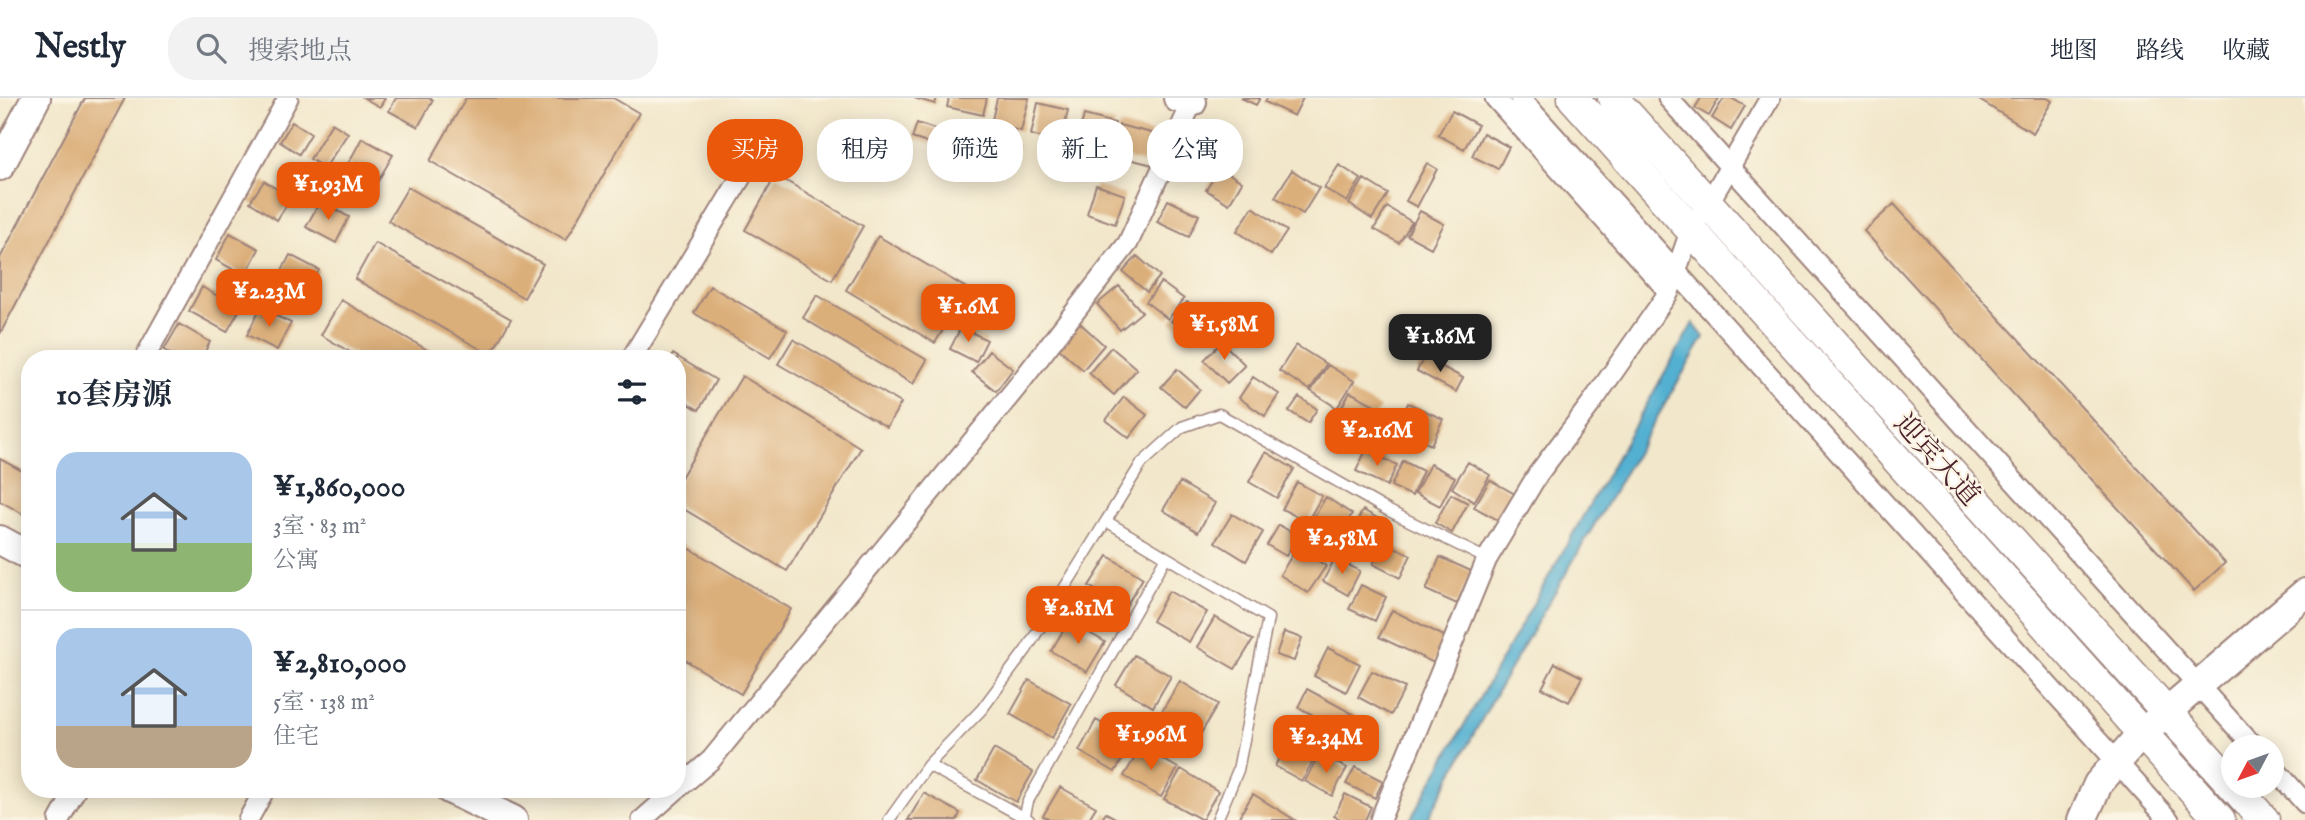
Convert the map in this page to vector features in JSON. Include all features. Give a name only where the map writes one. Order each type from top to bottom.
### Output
[{"type":"main road","name":"迎宾大道","points":[[1573,98],[2220,820]]},
{"type":"main road","name":"迎宾大道","points":[[1613,98],[2264,820]]},
{"type":"street","points":[[0,166],[36,98]]},
{"type":"street","points":[[149,350],[288,98]]},
{"type":"street","points":[[1494,98],[1669,292]]},
{"type":"street","points":[[1520,98],[2169,820]]},
{"type":"street","points":[[1668,98],[2243,735]]},
{"type":"street","points":[[1380,820],[1487,559],[1538,474],[1669,292],[1691,229],[1770,98]]},
{"type":"street","points":[[686,781],[711,760],[999,409],[1128,243],[1188,100]]},
{"type":"street","points":[[636,350],[738,182]]},
{"type":"street","points":[[0,540],[21,551]]},
{"type":"street","points":[[2082,820],[2098,784],[2141,734],[2305,593]]},
{"type":"street","points":[[2284,779],[2305,803]]},
{"type":"street","points":[[59,820],[71,798]]},
{"type":"street","points":[[248,820],[260,798]]},
{"type":"street","points":[[468,798],[513,820]]},
{"type":"street","points":[[642,820],[667,798]]},
{"type":"lane","points":[[889,820],[928,765],[982,709],[1026,650],[1141,464],[1182,427],[1219,414],[1389,511],[1487,559]]},
{"type":"lane","points":[[1106,521],[1268,618],[1238,770],[1217,820]]},
{"type":"lane","points":[[928,765],[1026,819],[1028,801],[1166,557]]},
{"type":"water","points":[[1693,323],[1704,337],[1500,686],[1427,820],[1410,820]]},
{"type":"building","points":[[85,98],[125,98],[0,334],[0,258]]},
{"type":"building","points":[[364,98],[385,98],[380,107]]},
{"type":"building","points":[[396,98],[433,100],[418,127],[389,111]]},
{"type":"building","points":[[466,98],[613,98],[639,113],[566,240],[430,161]]},
{"type":"building","points":[[914,98],[937,98],[935,104]]},
{"type":"building","points":[[949,98],[987,98],[983,115],[947,107]]},
{"type":"building","points":[[997,98],[1029,98],[1023,123],[1023,119],[992,119]]},
{"type":"building","points":[[1241,98],[1260,98],[1256,105]]},
{"type":"building","points":[[1267,98],[1303,98],[1294,116],[1265,102]]},
{"type":"building","points":[[1701,98],[1719,98],[1709,116],[1695,108]]},
{"type":"building","points":[[1724,98],[1731,98],[1745,106],[1731,130],[1712,118]]},
{"type":"building","points":[[1976,98],[2047,98],[2052,101],[2033,133]]},
{"type":"building","points":[[1038,103],[1068,110],[1066,119],[1037,119],[1037,136],[1031,135]]},
{"type":"building","points":[[1452,111],[1478,125],[1464,149],[1438,135]]},
{"type":"building","points":[[1084,115],[1100,119],[1083,119]]},
{"type":"building","points":[[292,122],[311,134],[299,154],[280,142]]},
{"type":"building","points":[[332,123],[348,133],[325,168],[310,159]]},
{"type":"building","points":[[917,123],[927,126],[927,143],[913,138]]},
{"type":"building","points":[[1133,128],[1147,132],[1147,164],[1133,160]]},
{"type":"building","points":[[1483,133],[1509,147],[1498,169],[1472,156]]},
{"type":"building","points":[[362,138],[393,155],[378,181],[348,164]]},
{"type":"building","points":[[1427,163],[1437,169],[1417,207],[1406,201]]},
{"type":"building","points":[[1339,165],[1361,179],[1347,202],[1324,188]]},
{"type":"building","points":[[1292,170],[1319,188],[1303,214],[1275,197]]},
{"type":"building","points":[[1364,179],[1388,194],[1372,219],[1349,204]]},
{"type":"building","points":[[264,181],[291,198],[277,220],[250,202]]},
{"type":"building","points":[[772,182],[788,182],[863,226],[832,280],[745,230]]},
{"type":"building","points":[[1211,182],[1242,182],[1229,204],[1206,190]]},
{"type":"building","points":[[1096,185],[1125,195],[1115,224],[1087,214]]},
{"type":"building","points":[[408,187],[543,264],[524,298],[388,221]]},
{"type":"building","points":[[1168,200],[1199,215],[1189,237],[1157,222]]},
{"type":"building","points":[[320,201],[349,217],[336,243],[306,227]]},
{"type":"building","points":[[1894,204],[2225,563],[2194,591],[1864,231]]},
{"type":"building","points":[[1253,207],[1287,231],[1271,255],[1237,231]]},
{"type":"building","points":[[1387,207],[1412,222],[1399,243],[1374,229]]},
{"type":"building","points":[[1420,211],[1444,224],[1431,248],[1407,235]]},
{"type":"building","points":[[230,233],[259,249],[245,276],[216,260]]},
{"type":"building","points":[[878,236],[968,289],[935,343],[846,290]]},
{"type":"building","points":[[375,243],[511,319],[494,350],[482,350],[355,279]]},
{"type":"building","points":[[290,255],[319,270],[306,295],[277,280]]},
{"type":"building","points":[[1137,256],[1160,276],[1147,292],[1123,272]]},
{"type":"building","points":[[1161,282],[1184,299],[1168,319],[1146,302]]},
{"type":"building","points":[[710,286],[787,330],[770,358],[694,313]]},
{"type":"building","points":[[1119,286],[1142,312],[1120,330],[1097,304]]},
{"type":"building","points":[[202,287],[240,309],[227,332],[189,311]]},
{"type":"building","points":[[817,295],[927,360],[913,384],[803,318]]},
{"type":"building","points":[[341,300],[427,350],[347,350],[321,335]]},
{"type":"building","points":[[1187,302],[1209,319],[1194,339],[1171,321]]},
{"type":"building","points":[[260,308],[291,323],[277,350],[247,335]]},
{"type":"building","points":[[1080,323],[1104,345],[1083,370],[1058,348]]},
{"type":"building","points":[[179,324],[210,342],[206,350],[164,350]]},
{"type":"building","points":[[961,327],[987,340],[976,362],[950,349]]},
{"type":"building","points":[[793,339],[901,403],[887,427],[778,364]]},
{"type":"building","points":[[1222,342],[1245,365],[1227,383],[1204,360]]},
{"type":"building","points":[[1296,345],[1326,364],[1310,390],[1279,371]]},
{"type":"building","points":[[1111,347],[1137,369],[1114,395],[1089,373]]},
{"type":"building","points":[[989,351],[1013,369],[996,391],[972,372]]},
{"type":"building","points":[[1424,357],[1463,378],[1456,392],[1417,371]]},
{"type":"building","points":[[686,362],[716,380],[699,410],[686,402]]},
{"type":"building","points":[[1328,365],[1354,381],[1337,408],[1311,391]]},
{"type":"building","points":[[1177,369],[1200,389],[1185,407],[1161,387]]},
{"type":"building","points":[[742,376],[861,448],[787,571],[686,510],[686,469]]},
{"type":"building","points":[[1253,377],[1279,394],[1265,416],[1239,398]]},
{"type":"building","points":[[1350,392],[1380,408],[1364,438],[1334,421]]},
{"type":"building","points":[[1124,397],[1147,415],[1129,438],[1106,420]]},
{"type":"building","points":[[1299,397],[1317,409],[1308,423],[1289,411]]},
{"type":"building","points":[[1408,403],[1443,419],[1431,445],[1396,429]]},
{"type":"building","points":[[1366,450],[1397,465],[1387,486],[1356,471]]},
{"type":"building","points":[[1266,452],[1294,469],[1277,498],[1249,482]]},
{"type":"building","points":[[0,459],[21,470],[21,513],[0,501]]},
{"type":"building","points":[[1403,461],[1423,471],[1412,496],[1391,486]]},
{"type":"building","points":[[1468,462],[1490,475],[1474,502],[1452,488]]},
{"type":"building","points":[[1430,464],[1455,477],[1440,506],[1415,493]]},
{"type":"building","points":[[1490,480],[1520,497],[1505,524],[1474,507]]},
{"type":"building","points":[[1180,482],[1215,503],[1198,532],[1163,510]]},
{"type":"building","points":[[1297,482],[1322,496],[1307,522],[1282,509]]},
{"type":"building","points":[[1451,494],[1468,503],[1452,533],[1435,523]]},
{"type":"building","points":[[1326,497],[1352,514],[1336,541],[1309,525]]},
{"type":"building","points":[[1363,510],[1386,523],[1375,543],[1352,530]]},
{"type":"building","points":[[1232,514],[1263,532],[1246,561],[1215,542]]},
{"type":"building","points":[[1279,525],[1298,536],[1286,556],[1267,545]]},
{"type":"building","points":[[1384,542],[1411,555],[1400,578],[1373,564]]},
{"type":"building","points":[[686,546],[791,609],[741,694],[686,660]]},
{"type":"building","points":[[1297,547],[1326,566],[1308,593],[1280,575]]},
{"type":"building","points":[[1108,556],[1143,578],[1125,608],[1089,586]]},
{"type":"building","points":[[1440,557],[1471,571],[1457,604],[1426,590]]},
{"type":"building","points":[[1335,558],[1360,571],[1348,595],[1323,581]]},
{"type":"building","points":[[1361,585],[1386,597],[1375,621],[1349,609]]},
{"type":"building","points":[[1169,591],[1207,612],[1189,642],[1152,621]]},
{"type":"building","points":[[1392,610],[1446,637],[1434,663],[1379,637]]},
{"type":"building","points":[[1215,617],[1253,640],[1235,669],[1197,647]]},
{"type":"building","points":[[1069,621],[1105,642],[1087,672],[1051,651]]},
{"type":"building","points":[[1284,632],[1302,638],[1294,661],[1276,655]]},
{"type":"building","points":[[1328,648],[1360,664],[1346,692],[1314,676]]},
{"type":"building","points":[[1134,655],[1171,676],[1153,707],[1116,685]]},
{"type":"building","points":[[1555,663],[1582,677],[1569,702],[1542,688]]},
{"type":"building","points":[[1372,671],[1405,688],[1391,715],[1358,697]]},
{"type":"building","points":[[1029,680],[1071,704],[1052,738],[1010,714]]},
{"type":"building","points":[[1180,681],[1218,704],[1200,735],[1162,711]]},
{"type":"building","points":[[1307,689],[1364,720],[1354,737],[1298,707]]},
{"type":"building","points":[[1096,720],[1133,741],[1115,772],[1079,751]]},
{"type":"building","points":[[1289,738],[1317,753],[1302,781],[1275,766]]},
{"type":"building","points":[[1141,747],[1178,768],[1161,797],[1124,776]]},
{"type":"building","points":[[994,749],[1033,772],[1016,802],[977,780]]},
{"type":"building","points":[[1319,754],[1347,768],[1332,796],[1305,781]]},
{"type":"building","points":[[1355,767],[1383,781],[1375,798],[1346,784]]},
{"type":"building","points":[[1181,769],[1218,791],[1202,820],[1164,799]]},
{"type":"building","points":[[1060,787],[1096,807],[1088,820],[1050,820],[1043,816]]},
{"type":"building","points":[[924,793],[960,813],[957,820],[908,820]]},
{"type":"building","points":[[1253,794],[1295,820],[1237,820]]},
{"type":"building","points":[[1345,794],[1371,807],[1365,820],[1342,820],[1334,816]]},
{"type":"building","points":[[1106,813],[1119,820],[1101,820]]}]
